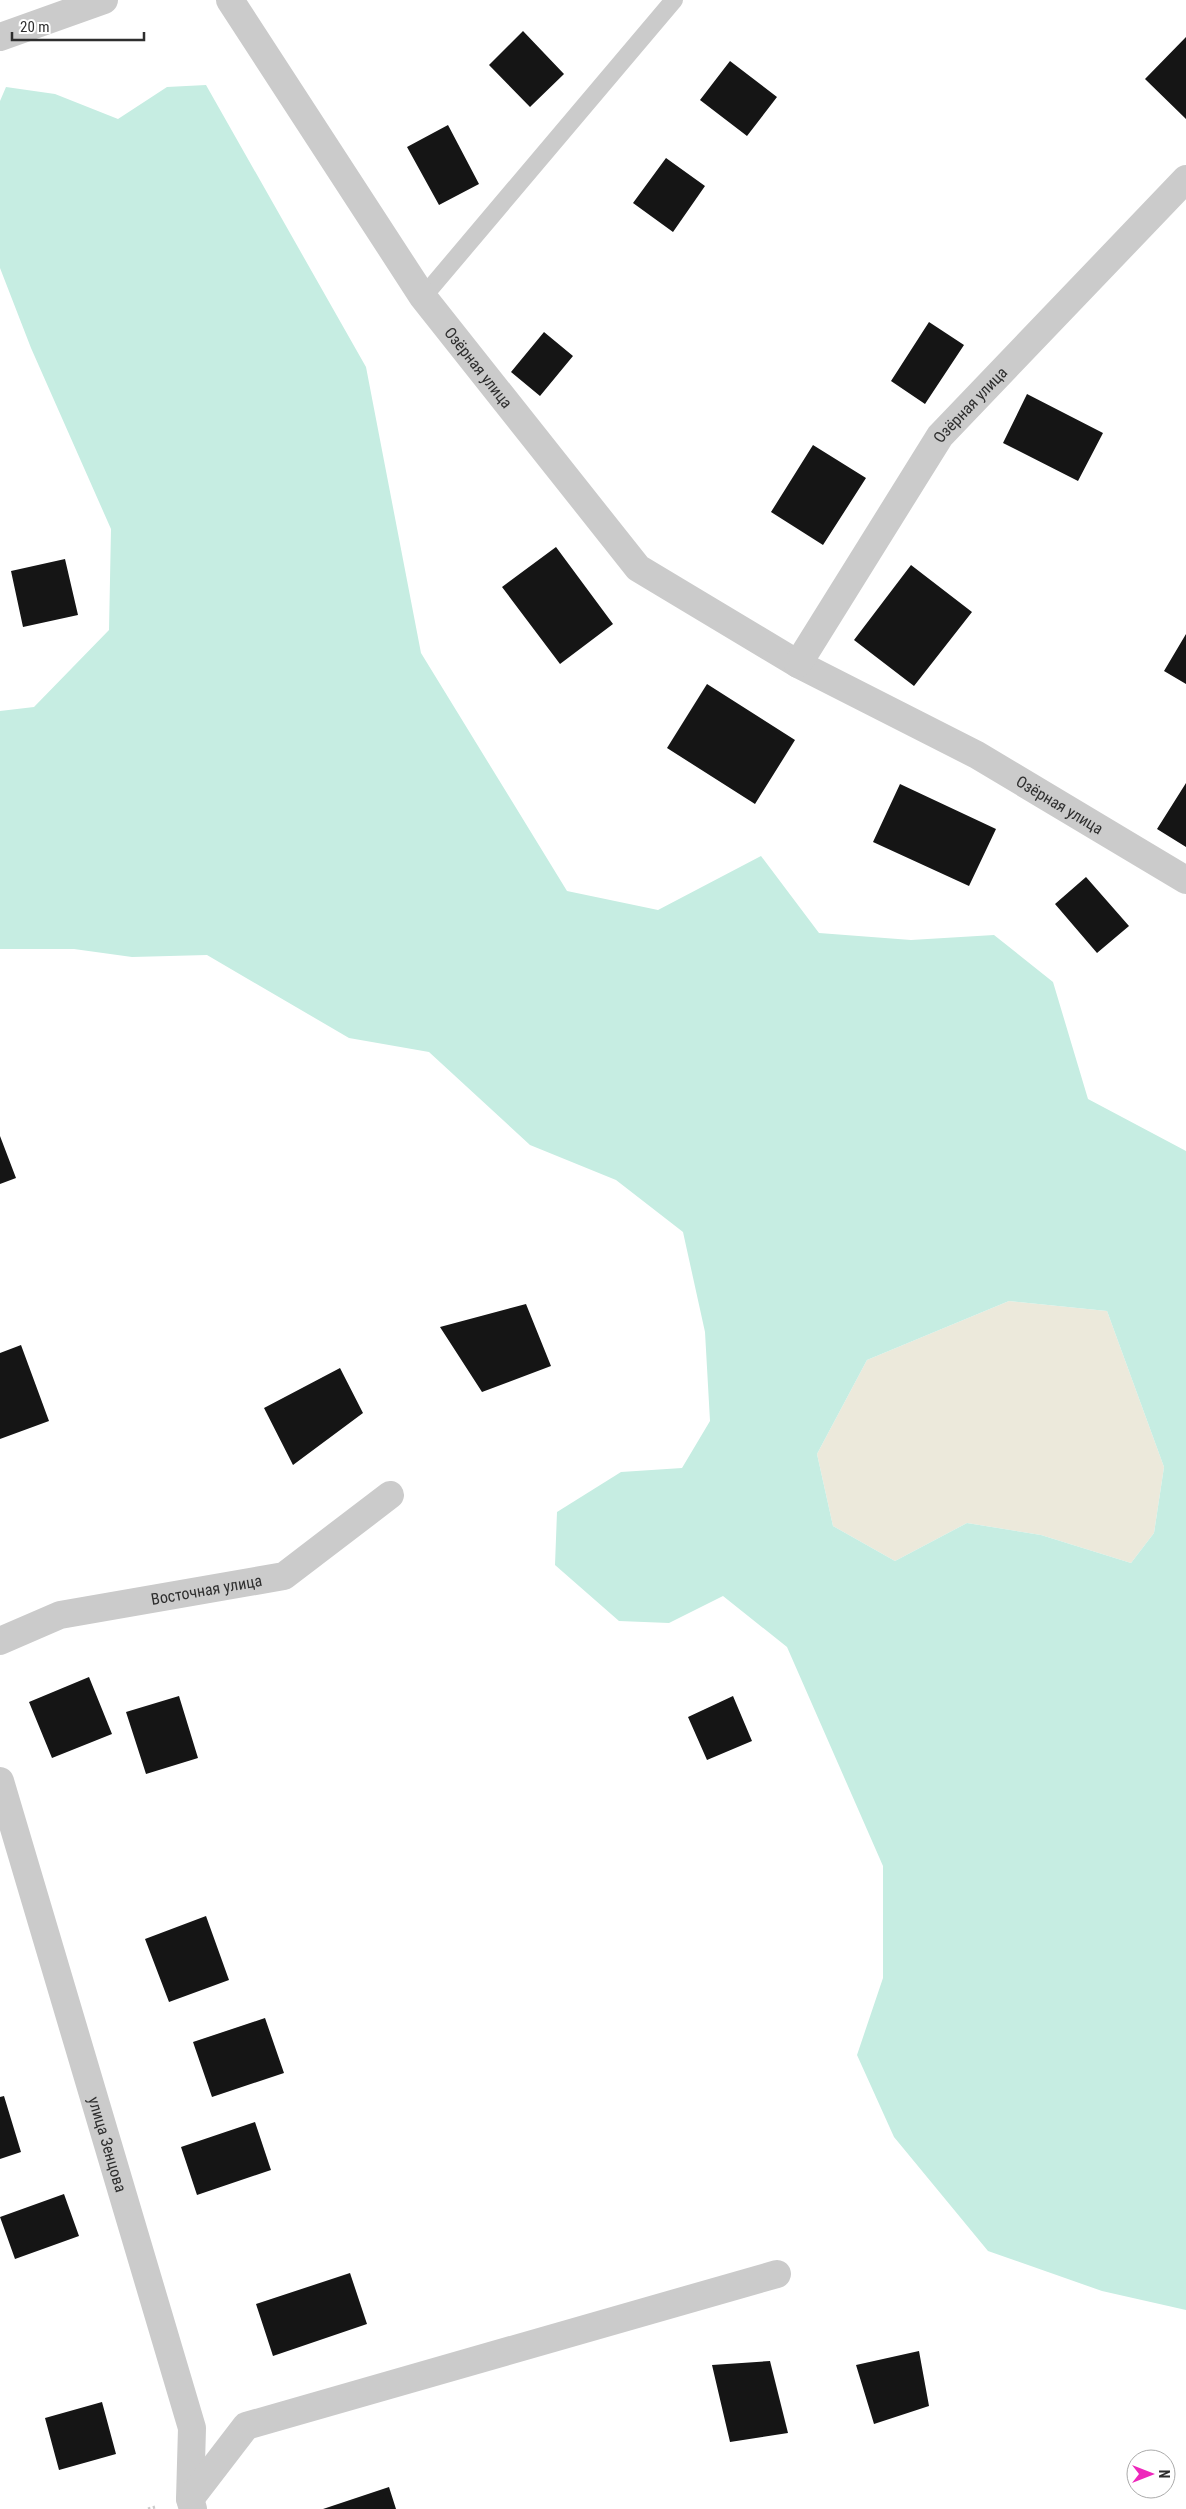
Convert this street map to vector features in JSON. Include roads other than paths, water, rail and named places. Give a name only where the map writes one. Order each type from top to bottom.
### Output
[{"type":"street","points":[[0,37],[104,0]]},
{"type":"street","name":"Озёрная улица","points":[[230,0],[423,297],[638,568],[798,664],[977,755],[1186,880]]},
{"type":"street","name":"Озёрная улица","points":[[798,664],[940,436],[1186,179]]},
{"type":"street","name":"Восточная улица","points":[[0,1641],[60,1615],[284,1576],[390,1495]]},
{"type":"street","name":"улица Зенцова","points":[[0,1781],[192,2428],[191,2504]]},
{"type":"street","points":[[191,2504],[246,2426],[777,2274]]},
{"type":"lane","points":[[423,297],[674,0]]}]
